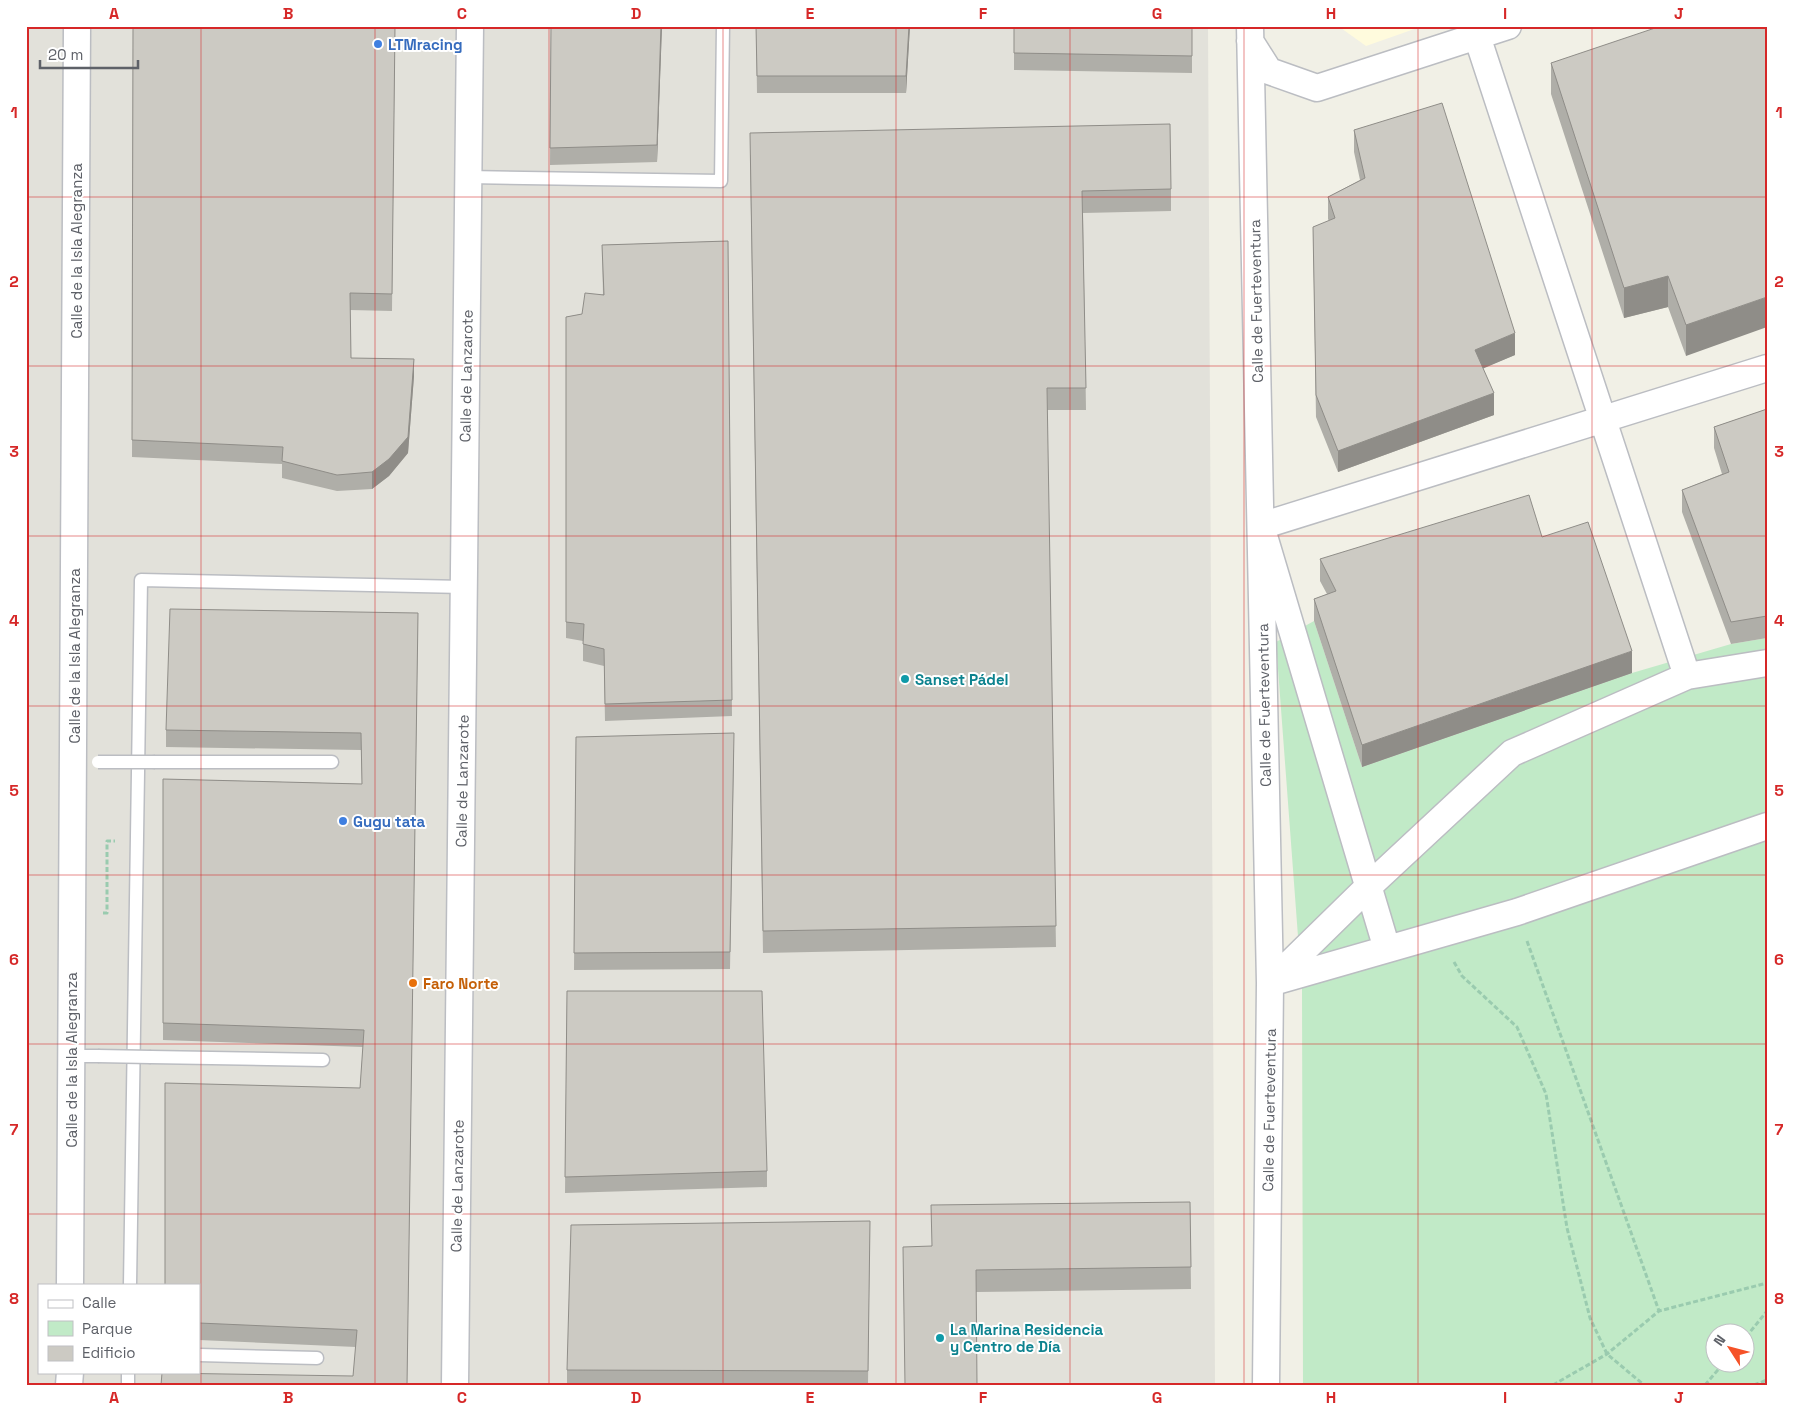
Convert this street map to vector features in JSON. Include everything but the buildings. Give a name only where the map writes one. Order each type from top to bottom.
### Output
[{"type":"street","name":"Calle de la Isla Alegranza","points":[[70,1284],[72,913],[86,762],[77,26]]},
{"type":"street","name":"Calle de Lanzarote","points":[[455,1385],[470,26]]},
{"type":"street","points":[[1250,34],[1269,71],[1317,88],[1508,26]]},
{"type":"street","name":"Calle de Fuerteventura","points":[[1250,34],[1270,983],[1266,1385]]},
{"type":"street","points":[[1477,36],[1687,676]]},
{"type":"street","points":[[1388,949],[1260,526],[1767,368]]},
{"type":"street","points":[[1270,983],[1368,887],[1512,753],[1687,676],[1767,663]]},
{"type":"street","points":[[1270,983],[1517,912],[1767,826]]},
{"type":"lane","points":[[468,177],[721,181],[723,26]]},
{"type":"lane","points":[[130,1284],[141,580],[464,587]]},
{"type":"lane","points":[[86,762],[332,762]]},
{"type":"lane","points":[[72,1056],[323,1060]]},
{"type":"lane","points":[[200,1355],[317,1358]]},
{"type":"path","points":[[72,913],[107,913],[107,841],[137,841]]},
{"type":"path","points":[[1517,912],[1659,1311]]},
{"type":"path","points":[[1441,934],[1462,976],[1517,1027],[1546,1094],[1567,1228],[1590,1318],[1607,1354],[1644,1385]]},
{"type":"path","points":[[1553,1385],[1607,1354],[1659,1311],[1767,1283]]},
{"type":"path","points":[[1756,1325],[1767,1311]]},
{"type":"path","points":[[1705,1385],[1714,1374]]},
{"type":"path","points":[[1754,1385],[1767,1380]]},
{"type":"shaded area","points":[[26,26],[1208,26],[1215,1385],[26,1385]]},
{"type":"shaded area","points":[[1338,26],[1423,26],[1366,46]]},
{"type":"green space","points":[[1314,621],[1362,767],[1632,673],[1731,644],[1767,638],[1767,1385],[1303,1385],[1302,990],[1276,642]]},
{"type":"place","name":"LTMracing","points":[[378,44]]},
{"type":"place","name":"Sanset Pádel","points":[[905,679]]},
{"type":"place","name":"Gugu tata","points":[[343,821]]},
{"type":"place","name":"Faro Norte","points":[[413,983]]},
{"type":"place","name":"La Marina Residencia y Centro de Día","points":[[940,1338]]}]
